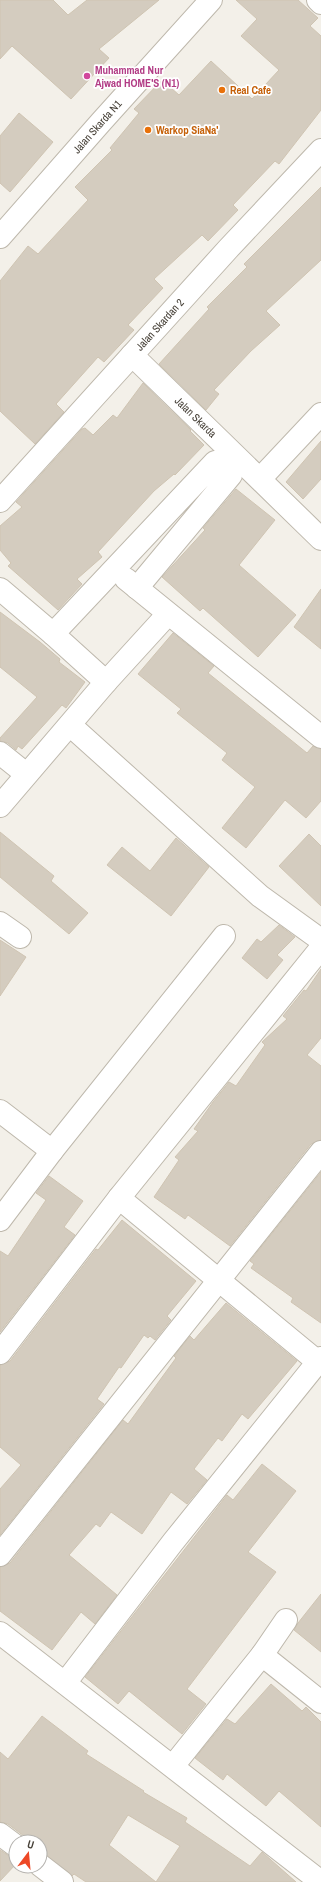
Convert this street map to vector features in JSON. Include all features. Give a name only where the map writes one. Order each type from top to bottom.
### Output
[{"type":"street","name":"Jalan Skarda N1","points":[[0,237],[211,0]]},
{"type":"street","points":[[318,0],[321,3]]},
{"type":"street","name":"Jalan Skardan 2","points":[[0,501],[321,150]]},
{"type":"street","name":"Jalan Skarda","points":[[132,355],[321,539]]},
{"type":"street","points":[[260,479],[321,414]]},
{"type":"street","points":[[52,634],[215,462],[220,461],[230,470],[231,475],[137,588]]},
{"type":"street","points":[[165,515],[185,531]]},
{"type":"street","points":[[114,569],[321,737]]},
{"type":"street","points":[[0,589],[106,682]]},
{"type":"street","points":[[0,806],[106,682],[168,614]]},
{"type":"street","points":[[70,725],[260,896],[321,940]]},
{"type":"street","points":[[0,753],[26,774]]},
{"type":"street","points":[[0,923],[20,937]]},
{"type":"street","points":[[0,1220],[52,1151],[224,936]]},
{"type":"street","points":[[0,1353],[119,1198],[321,948]]},
{"type":"street","points":[[0,1111],[52,1151]]},
{"type":"street","points":[[0,1555],[321,1152]]},
{"type":"street","points":[[65,1683],[173,1542],[320,1360],[119,1198]]},
{"type":"street","points":[[173,1766],[262,1655],[286,1620]]},
{"type":"street","points":[[0,1633],[173,1766],[316,1881]]},
{"type":"street","points":[[262,1655],[321,1702]]},
{"type":"street","points":[[48,1871],[62,1882]]},
{"type":"building","points":[[0,0],[53,0],[68,15],[87,0],[159,0],[99,49],[109,58],[71,99],[12,46],[0,59]]},
{"type":"building","points":[[236,0],[298,0],[318,18],[310,26],[321,36],[321,110],[279,164],[275,161],[233,205],[238,210],[208,241],[202,235],[154,279],[163,288],[128,325],[134,330],[104,362],[98,357],[56,404],[64,412],[35,444],[0,411],[0,281],[28,246],[38,254],[88,200],[75,187],[112,150],[110,148],[139,113],[134,109],[162,80],[179,95],[211,61],[252,99],[279,70],[241,36],[257,19]]},
{"type":"building","points":[[19,113],[53,142],[10,192],[0,183],[0,136]]},
{"type":"building","points":[[321,187],[321,260],[266,311],[280,325],[251,351],[214,390],[219,394],[206,410],[159,364],[209,309],[207,307],[247,267],[244,264]]},
{"type":"building","points":[[143,383],[191,430],[190,431],[204,445],[175,475],[174,474],[154,491],[98,552],[102,557],[77,579],[82,584],[58,610],[8,566],[11,563],[0,550],[0,526],[22,507],[16,502],[82,429],[85,428],[93,435],[113,415],[117,418]]},
{"type":"building","points":[[321,441],[321,479],[303,499],[286,482]]},
{"type":"building","points":[[236,489],[275,520],[239,565],[296,615],[258,657],[203,608],[200,611],[162,577],[205,530],[203,528]]},
{"type":"building","points":[[321,589],[321,649],[294,627]]},
{"type":"building","points":[[0,612],[40,642],[60,659],[59,662],[85,682],[66,708],[62,705],[22,749],[18,746],[16,750],[8,743],[0,741],[0,738],[37,697],[0,667]]},
{"type":"building","points":[[173,633],[214,666],[208,673],[307,753],[313,746],[321,749],[321,801],[306,818],[285,800],[246,848],[222,828],[255,787],[222,760],[227,753],[177,713],[181,709],[138,674]]},
{"type":"building","points":[[0,832],[54,876],[51,881],[88,913],[69,934],[0,877]]},
{"type":"building","points":[[309,834],[321,846],[321,906],[279,866]]},
{"type":"building","points":[[176,838],[209,867],[171,916],[107,865],[122,847],[150,871]]},
{"type":"building","points":[[279,925],[295,937],[277,955],[283,960],[267,979],[242,958],[257,939],[261,942]]},
{"type":"building","points":[[0,940],[26,957],[0,996]]},
{"type":"building","points":[[321,969],[321,1038],[307,1055],[321,1066],[321,1140],[311,1144],[230,1246],[188,1215],[185,1219],[154,1197],[179,1160],[175,1157],[198,1131],[194,1129],[213,1102],[229,1082],[236,1086],[265,1045],[262,1042],[287,1019],[283,1016],[304,990],[306,991]]},
{"type":"building","points":[[321,1172],[321,1323],[291,1302],[293,1298],[251,1268],[254,1264],[250,1261]]},
{"type":"building","points":[[49,1176],[83,1201],[64,1227],[75,1235],[0,1332],[0,1251],[8,1256],[46,1200],[36,1193]]},
{"type":"building","points":[[122,1220],[196,1281],[167,1316],[171,1320],[155,1340],[150,1336],[148,1338],[144,1335],[121,1368],[119,1367],[97,1399],[104,1404],[0,1535],[0,1489],[21,1465],[0,1447],[0,1365],[10,1361],[96,1249],[98,1250]]},
{"type":"building","points":[[226,1303],[297,1361],[248,1419],[242,1414],[222,1441],[218,1438],[194,1469],[207,1480],[187,1504],[171,1492],[142,1534],[111,1512],[100,1527],[96,1524],[69,1555],[117,1595],[95,1624],[81,1612],[52,1650],[0,1611],[0,1567],[10,1563],[123,1420],[128,1424],[176,1358],[174,1356],[190,1336],[194,1340]]},
{"type":"building","points":[[262,1464],[296,1491],[248,1552],[276,1572],[187,1689],[206,1704],[182,1734],[129,1691],[118,1704],[85,1677],[227,1495],[233,1500]]},
{"type":"building","points":[[321,1594],[321,1652],[294,1630]]},
{"type":"building","points":[[271,1684],[302,1711],[306,1707],[321,1722],[321,1827],[279,1791],[266,1806],[227,1774],[223,1780],[195,1758],[227,1719],[235,1724]]},
{"type":"building","points":[[42,1716],[88,1751],[86,1754],[144,1791],[143,1792],[187,1818],[185,1822],[250,1866],[262,1852],[296,1882],[156,1882],[86,1882],[74,1874],[72,1876],[48,1857],[48,1834],[21,1834],[8,1824],[0,1822],[0,1752],[8,1759]],"holes":[[[128,1815],[180,1846],[156,1882],[109,1845]]]},
{"type":"building","points":[[0,1850],[8,1855],[8,1872],[0,1881]]},
{"type":"place","name":"Muhammad Nur Ajwad HOME'S (N1)","points":[[87,76]]},
{"type":"place","name":"Real Cafe","points":[[222,90]]},
{"type":"place","name":"Warkop SiaNa'","points":[[148,130]]}]
